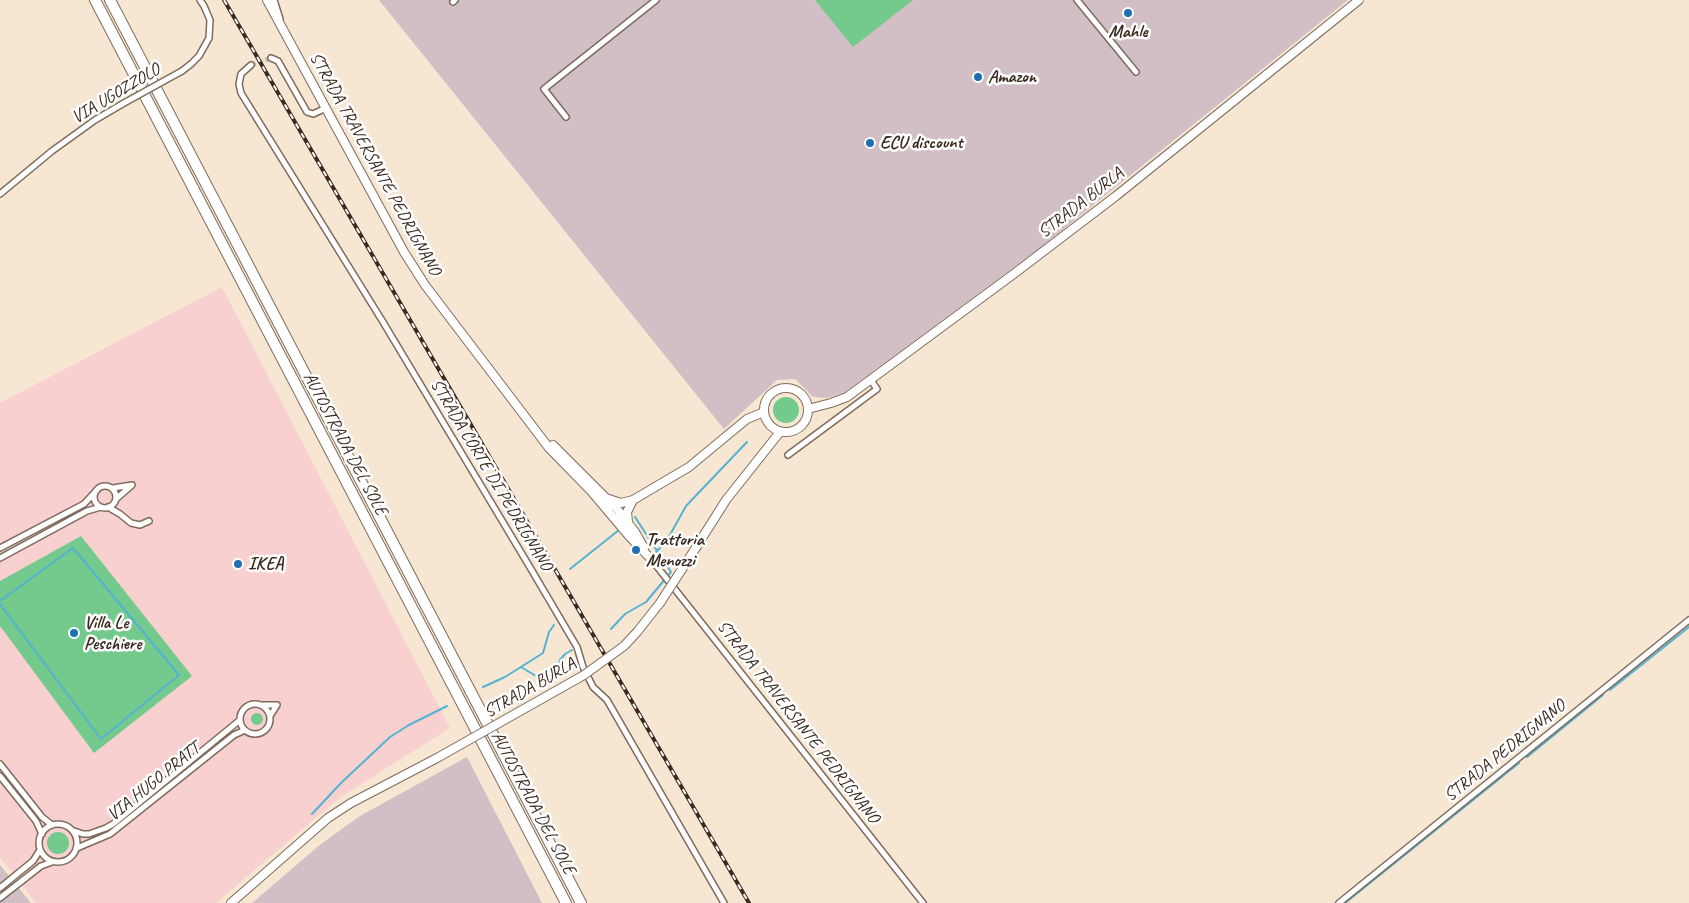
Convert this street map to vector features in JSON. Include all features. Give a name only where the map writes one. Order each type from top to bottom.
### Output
[{"type":"highway","name":"AUTOSTRADA DEL SOLE","points":[[95,0],[566,903]]},
{"type":"highway","name":"AUTOSTRADA DEL SOLE","points":[[110,0],[581,903]]},
{"type":"main road","name":"STRADA TRAVERSANTE PEDRIGNANO","points":[[267,0],[404,252],[425,285],[549,448],[651,559]]},
{"type":"main road","name":"STRADA BURLA","points":[[808,409],[847,397],[1016,274],[1359,0]]},
{"type":"main road","points":[[782,388],[792,389],[802,394],[808,409],[806,419],[800,427],[791,432],[780,432],[769,425],[764,412],[767,398],[772,392],[782,388]]},
{"type":"main road","points":[[617,522],[619,506],[625,507],[633,500],[689,467],[747,419],[764,412]]},
{"type":"main road","name":"STRADA TRAVERSANTE PEDRIGNANO","points":[[538,432],[606,498],[619,506],[651,559]]},
{"type":"main road","name":"STRADA BURLA","points":[[231,903],[328,818],[351,803],[437,758],[584,674],[624,646],[660,604],[726,500],[780,432]]},
{"type":"main road","name":"STRADA TRAVERSANTE PEDRIGNANO","points":[[570,470],[589,484],[608,505],[619,506]]},
{"type":"main road","points":[[628,523],[627,512],[633,500]]},
{"type":"street","name":"VIA UGOZZOLO","points":[[0,194],[89,124],[182,71],[199,56],[209,38],[210,20],[200,0]]},
{"type":"street","points":[[274,0],[285,33]]},
{"type":"street","points":[[566,117],[544,89],[656,0]]},
{"type":"street","points":[[1077,0],[1136,72]]},
{"type":"street","points":[[271,58],[278,61],[306,112],[313,114],[326,108]]},
{"type":"street","name":"STRADA CORTE DI PEDRIGNANO","points":[[251,65],[241,74],[239,84],[241,93],[383,322],[528,564],[577,647],[583,667],[593,687],[607,700],[724,903]]},
{"type":"street","points":[[788,455],[877,389],[870,379]]},
{"type":"street","points":[[0,548],[84,504],[96,490],[106,486],[112,488],[132,484],[108,507]]},
{"type":"street","points":[[112,488],[116,493],[120,514]]},
{"type":"street","points":[[96,490],[95,500],[101,506]]},
{"type":"street","points":[[0,558],[87,511],[101,506],[108,507],[136,524],[149,522]]},
{"type":"street","name":"STRADA TRAVERSANTE PEDRIGNANO","points":[[651,559],[923,903]]},
{"type":"street","name":"STRADA PEDRIGNANO","points":[[1339,903],[1689,620]]},
{"type":"street","points":[[254,703],[277,705],[270,716],[269,726],[262,732],[253,734],[245,730],[240,720],[242,712],[247,706],[254,703]]},
{"type":"street","points":[[262,705],[266,707],[270,716]]},
{"type":"street","name":"VIA HUGO PRATT","points":[[74,831],[89,834],[113,824],[240,720]]},
{"type":"street","name":"VIA HUGO PRATT","points":[[77,848],[110,834],[234,736],[245,730]]},
{"type":"street","points":[[0,764],[42,817],[52,825]]},
{"type":"street","points":[[0,776],[36,821],[42,834]]},
{"type":"street","points":[[0,898],[41,866],[53,862],[63,862],[74,856],[77,848],[77,837],[74,831],[63,824],[52,825],[47,828],[39,840],[40,850],[46,858],[53,862]]},
{"type":"street","points":[[0,888],[33,861],[40,850]]},
{"type":"shaded area","points":[[379,0],[1348,0],[1040,248],[845,392],[827,398],[813,397],[795,379],[777,380],[724,429]]},
{"type":"shaded area","points":[[222,287],[450,728],[339,798],[216,903],[36,903],[0,857],[0,403]]},
{"type":"shaded area","points":[[467,757],[542,903],[252,903],[321,844],[360,816]]},
{"type":"shaded area","points":[[0,865],[31,903],[0,903]]},
{"type":"green space","points":[[815,0],[913,0],[853,47]]},
{"type":"green space","points":[[786,397],[795,401],[799,410],[795,419],[786,423],[777,419],[773,410],[777,401]]},
{"type":"green space","points":[[81,536],[192,676],[94,753],[0,626],[0,581]]},
{"type":"green space","points":[[259,713],[262,714],[262,724],[255,725],[252,724],[251,717],[252,714]]},
{"type":"green space","points":[[58,832],[68,839],[69,843],[62,853],[58,854],[48,847],[47,843],[54,833]]},
{"type":"waterway","points":[[653,555],[666,542],[686,506],[747,442]]},
{"type":"waterway","points":[[611,629],[625,614],[646,602],[671,572],[635,517]]},
{"type":"waterway","points":[[570,569],[619,530]]},
{"type":"waterway","points":[[0,601],[73,548],[179,675],[101,739],[0,604]]},
{"type":"waterway","points":[[483,687],[505,677],[543,653],[549,632],[554,625]]},
{"type":"waterway","points":[[1610,690],[1689,627]]},
{"type":"waterway","points":[[521,667],[541,679],[556,676],[560,660],[572,650]]},
{"type":"waterway","points":[[1527,757],[1603,695]]},
{"type":"waterway","points":[[312,814],[341,783],[390,737],[447,706]]},
{"type":"waterway","points":[[1345,903],[1519,763]]},
{"type":"tunnel","points":[[251,65],[271,58]]},
{"type":"railway","points":[[224,0],[749,903]]},
{"type":"place","name":"Mahle","points":[[1128,13]]},
{"type":"place","name":"Amazon","points":[[978,77]]},
{"type":"place","name":"ECU discount","points":[[870,143]]},
{"type":"place","name":"Trattoria Menozzi","points":[[636,550]]},
{"type":"place","name":"IKEA","points":[[238,564]]},
{"type":"place","name":"Villa Le Peschiere","points":[[74,633]]}]
